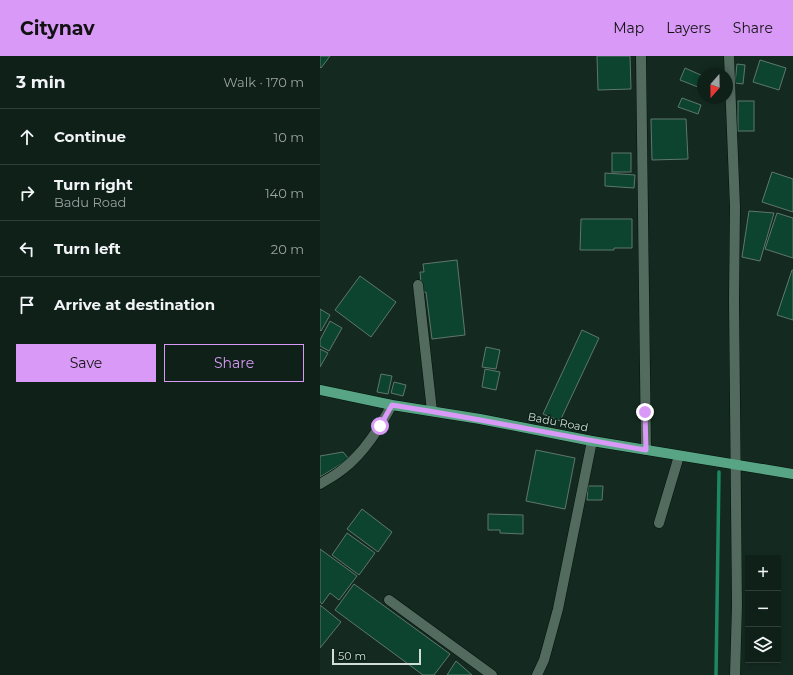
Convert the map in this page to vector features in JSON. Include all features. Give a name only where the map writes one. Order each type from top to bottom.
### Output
[{"type":"main road","name":"Badu Road","points":[[320,390],[392,405],[480,419],[592,441],[793,474]]},
{"type":"street","points":[[641,56],[646,450]]},
{"type":"street","points":[[729,56],[735,207],[734,300],[737,606],[735,675]]},
{"type":"street","points":[[418,285],[432,411]]},
{"type":"street","points":[[320,484],[344,469],[358,455],[381,424],[392,405]]},
{"type":"street","points":[[537,675],[544,660],[558,609],[592,441]]},
{"type":"street","points":[[659,523],[679,456]]},
{"type":"street","points":[[389,600],[492,675]]},
{"type":"building","points":[[320,56],[330,56],[321,68],[320,67]]},
{"type":"building","points":[[597,56],[630,56],[631,89],[598,90]]},
{"type":"building","points":[[760,60],[786,68],[779,90],[753,82]]},
{"type":"building","points":[[737,64],[745,65],[743,84],[735,83]]},
{"type":"building","points":[[685,68],[697,73],[697,87],[680,80]]},
{"type":"building","points":[[682,98],[701,105],[698,114],[678,107]]},
{"type":"building","points":[[738,101],[754,101],[754,131],[738,131]]},
{"type":"building","points":[[651,119],[686,119],[688,159],[652,160]]},
{"type":"building","points":[[612,153],[631,153],[631,172],[612,172]]},
{"type":"building","points":[[772,172],[793,179],[793,212],[762,202]]},
{"type":"building","points":[[605,173],[635,175],[634,188],[605,186]]},
{"type":"building","points":[[749,211],[774,213],[760,261],[742,257]]},
{"type":"building","points":[[777,213],[793,218],[793,258],[765,249]]},
{"type":"building","points":[[581,219],[632,219],[632,248],[614,248],[614,250],[580,250]]},
{"type":"building","points":[[457,260],[465,335],[432,339],[426,292],[422,293],[420,272],[424,272],[423,264]]},
{"type":"building","points":[[793,270],[793,320],[777,315]]},
{"type":"building","points":[[360,276],[396,302],[371,337],[335,310]]},
{"type":"building","points":[[320,309],[330,315],[321,331],[320,330]]},
{"type":"building","points":[[330,321],[342,328],[329,351],[320,346],[320,340]]},
{"type":"building","points":[[582,330],[599,338],[560,421],[543,414]]},
{"type":"building","points":[[486,347],[500,350],[496,369],[482,367]]},
{"type":"building","points":[[320,349],[328,353],[320,367]]},
{"type":"building","points":[[485,369],[500,372],[496,390],[482,387]]},
{"type":"building","points":[[381,374],[392,376],[388,394],[377,392]]},
{"type":"building","points":[[394,382],[406,385],[403,396],[391,393]]},
{"type":"building","points":[[536,450],[575,458],[565,509],[526,501]]},
{"type":"building","points":[[343,452],[349,459],[320,477],[320,456]]},
{"type":"building","points":[[588,486],[603,486],[602,500],[587,500]]},
{"type":"building","points":[[362,509],[392,532],[378,552],[347,529]]},
{"type":"building","points":[[488,514],[523,515],[523,534],[500,533],[500,530],[488,530]]},
{"type":"building","points":[[347,533],[375,553],[359,575],[332,555]]},
{"type":"building","points":[[320,549],[357,576],[339,600],[330,593],[322,604],[320,602]]},
{"type":"building","points":[[354,584],[450,654],[434,675],[423,675],[335,610]]},
{"type":"building","points":[[320,605],[341,622],[320,648]]},
{"type":"building","points":[[456,661],[472,675],[447,675]]},
{"type":"waterway","points":[[716,675],[719,472]]},
{"type":"route","points":[[380,426],[392,405],[480,419],[646,450],[645,412]]}]
